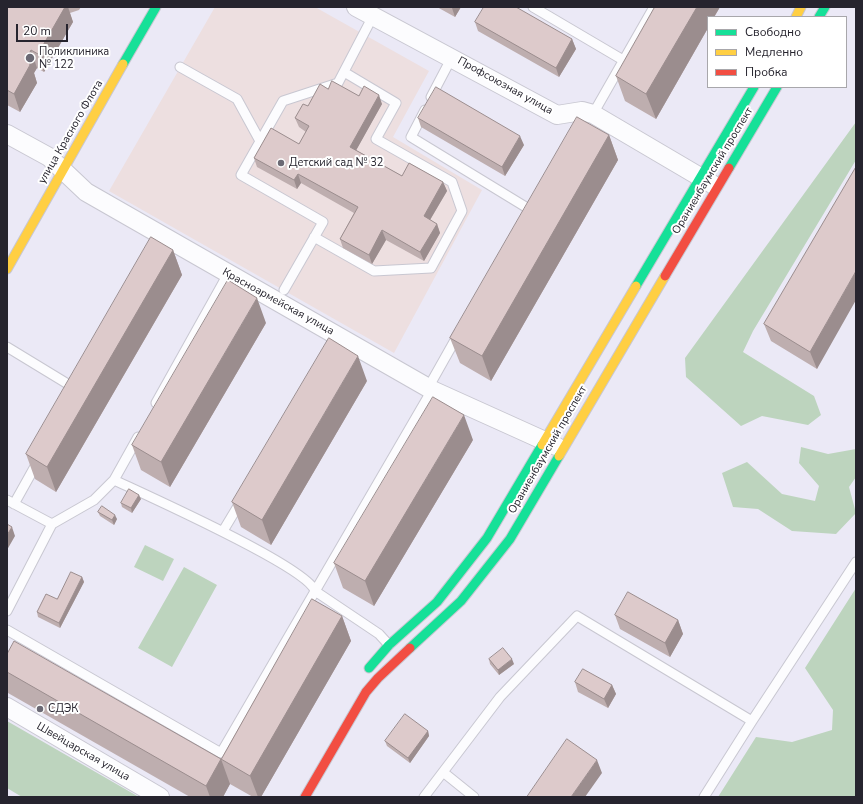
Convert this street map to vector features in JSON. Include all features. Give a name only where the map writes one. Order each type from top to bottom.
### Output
[{"type":"main road","name":"улица Красного Флота","points":[[7,268],[156,7]]},
{"type":"main road","points":[[796,16],[801,7]]},
{"type":"main road","points":[[820,16],[825,7]]},
{"type":"main road","name":"Ораниенбаумский проспект","points":[[365,674],[389,645],[437,602],[487,538],[753,88]]},
{"type":"main road","name":"Ораниенбаумский проспект","points":[[305,797],[366,692],[378,678],[460,602],[510,539],[776,88]]},
{"type":"street","name":"Профсоюзная улица","points":[[356,7],[452,57],[557,115],[584,115]]},
{"type":"street","points":[[584,115],[718,187]]},
{"type":"street","name":"Красноармейская улица","points":[[7,134],[49,157],[62,171],[86,192],[163,241],[228,274],[334,337],[430,389],[562,449]]},
{"type":"street","name":"Швейцарская улица","points":[[7,707],[160,797]]},
{"type":"lane","points":[[533,7],[623,60]]},
{"type":"lane","points":[[584,115],[623,60],[654,7]]},
{"type":"lane","points":[[284,290],[323,222],[242,175],[283,100],[338,83],[373,16]]},
{"type":"lane","points":[[452,57],[411,137],[529,209]]},
{"type":"lane","points":[[180,66],[237,99],[260,141]]},
{"type":"lane","points":[[314,237],[374,271],[431,268],[462,211],[452,182],[376,139],[396,103],[344,72]]},
{"type":"lane","points":[[152,411],[228,274]]},
{"type":"lane","points":[[7,630],[221,753],[430,389],[464,323]]},
{"type":"lane","points":[[7,347],[79,390]]},
{"type":"lane","points":[[7,611],[52,524],[94,500],[114,480],[141,432]]},
{"type":"lane","points":[[44,450],[11,502],[52,524]]},
{"type":"lane","points":[[114,480],[204,524],[223,531],[289,568],[313,585],[315,591],[379,634],[389,645]]},
{"type":"lane","points":[[223,531],[247,490]]},
{"type":"lane","points":[[704,797],[856,562]]},
{"type":"lane","points":[[424,797],[500,697],[577,616],[752,721]]},
{"type":"lane","points":[[443,772],[474,797]]},
{"type":"shaded area","name":"Детский сад № 32","points":[[215,7],[315,7],[429,71],[393,137],[482,190],[394,353],[109,191]]},
{"type":"green space","points":[[856,122],[856,160],[753,331],[743,352],[814,396],[821,415],[808,425],[762,416],[741,426],[686,377],[685,358]]},
{"type":"green space","points":[[801,447],[828,454],[856,449],[856,477],[849,487],[856,513],[836,534],[792,531],[758,509],[733,507],[722,473],[747,462],[782,494],[815,501],[819,486],[799,463]]},
{"type":"green space","points":[[145,545],[174,559],[163,581],[134,567]]},
{"type":"green space","points":[[184,567],[217,585],[172,667],[138,648]]},
{"type":"green space","points":[[856,588],[856,797],[718,797],[756,737],[792,742],[832,730],[833,710],[805,668]]},
{"type":"green space","points":[[7,721],[139,797],[22,797],[7,788]]},
{"type":"building","name":"Поликлиника № 122","points":[[7,7],[65,7],[38,54],[31,50],[28,56],[30,65],[14,94],[7,90]]},
{"type":"building","points":[[484,7],[516,7],[572,39],[556,68],[475,22]]},
{"type":"building","points":[[655,7],[697,7],[646,94],[616,76]]},
{"type":"building","points":[[332,81],[359,96],[364,86],[379,95],[350,147],[402,176],[409,163],[443,182],[424,216],[437,224],[420,252],[382,230],[369,255],[340,239],[358,207],[298,174],[294,180],[254,158],[271,128],[299,144],[309,126],[295,118],[303,104],[308,106],[320,84],[328,89]]},
{"type":"building","points":[[436,87],[520,136],[502,167],[418,118]]},
{"type":"building","points":[[577,117],[609,135],[482,356],[450,338]]},
{"type":"building","points":[[856,167],[856,271],[810,352],[764,324]]},
{"type":"building","points":[[151,237],[173,250],[47,467],[26,454]]},
{"type":"building","points":[[228,280],[257,298],[161,462],[132,445]]},
{"type":"building","points":[[329,338],[358,356],[262,520],[232,502]]},
{"type":"building","points":[[433,397],[464,415],[365,581],[334,563]]},
{"type":"building","points":[[129,489],[139,495],[131,508],[121,503]]},
{"type":"building","points":[[102,506],[115,515],[112,520],[98,512]]},
{"type":"building","points":[[7,524],[12,527],[7,535]]},
{"type":"building","points":[[71,572],[82,577],[59,623],[37,612],[46,594],[57,599]]},
{"type":"building","points":[[628,592],[678,620],[665,643],[615,615]]},
{"type":"building","points":[[312,599],[342,616],[250,776],[221,759]]},
{"type":"building","points":[[14,641],[221,759],[206,786],[7,672],[7,654]]},
{"type":"building","points":[[503,648],[512,659],[498,670],[489,659]]},
{"type":"building","points":[[583,669],[612,685],[604,699],[575,682]]},
{"type":"building","points":[[405,714],[428,731],[408,758],[385,741]]},
{"type":"building","points":[[567,739],[597,760],[571,797],[527,797]]},
{"type":"traffic: fast","points":[[123,64],[156,7]]},
{"type":"traffic: fast","points":[[820,16],[825,7]]},
{"type":"traffic: fast","points":[[636,286],[753,88]]},
{"type":"traffic: fast","points":[[729,168],[776,88]]},
{"type":"traffic: fast","points":[[369,668],[389,645],[437,602],[487,538],[542,445]]},
{"type":"traffic: fast","points":[[410,648],[461,601],[510,539],[559,456]]},
{"type":"traffic: slow","points":[[796,16],[801,7]]},
{"type":"traffic: slow","points":[[7,269],[123,64]]},
{"type":"traffic: slow","points":[[559,456],[665,276]]},
{"type":"traffic: slow","points":[[542,445],[636,286]]},
{"type":"traffic: jam","points":[[665,276],[729,168]]},
{"type":"traffic: jam","points":[[305,797],[366,692],[378,678],[410,648]]},
{"type":"place","name":"Поликлиника № 122","points":[[30,58]]},
{"type":"place","name":"Детский сад № 32","points":[[281,163]]},
{"type":"place","name":"СДЭК","points":[[40,709]]}]
